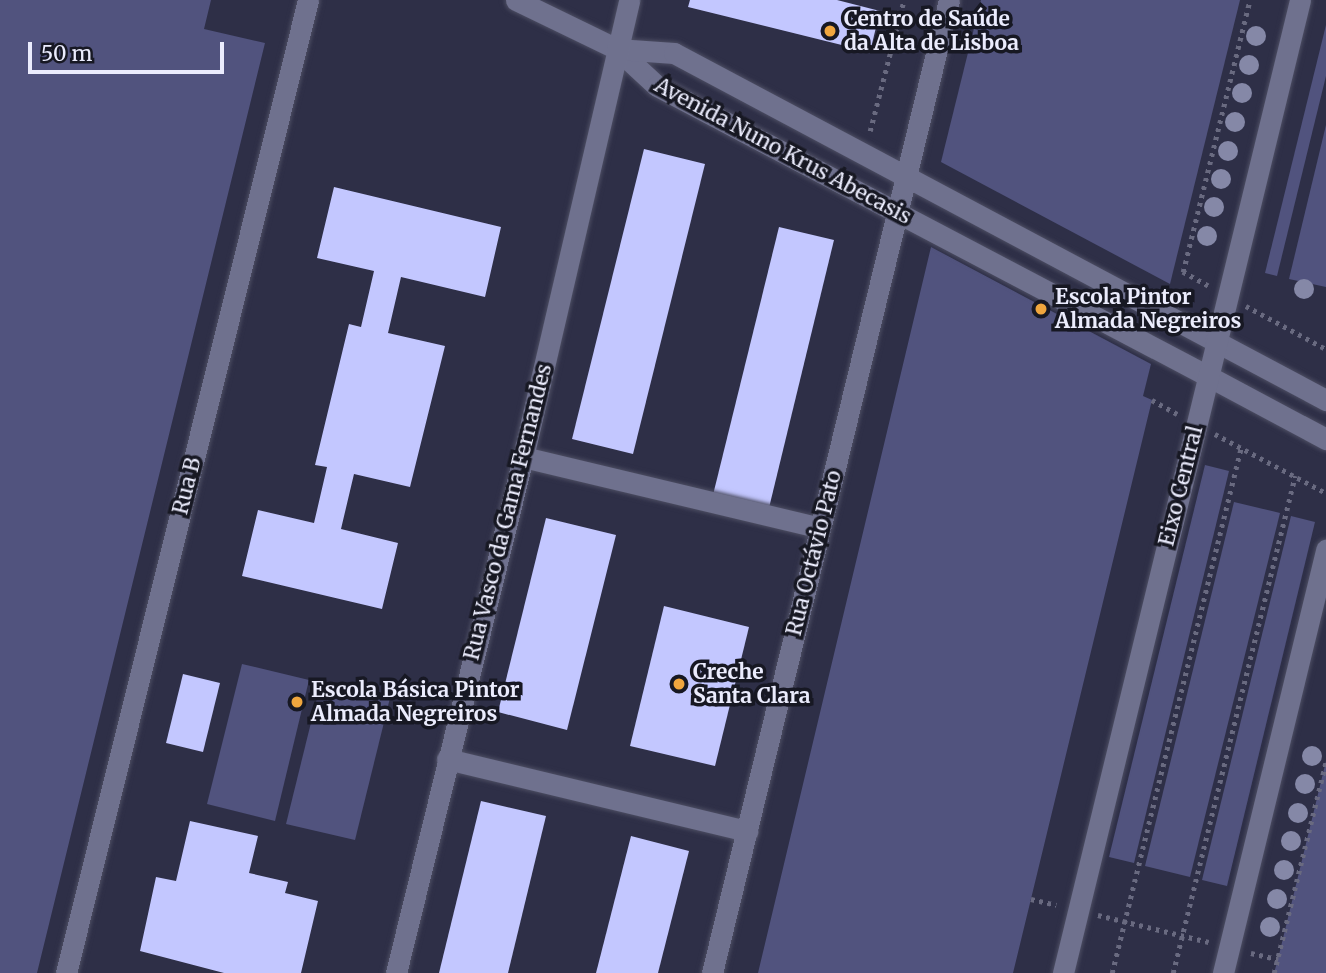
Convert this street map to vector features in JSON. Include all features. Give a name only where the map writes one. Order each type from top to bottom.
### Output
[{"type":"street","name":"Rua B","points":[[66,973],[308,0]]},
{"type":"street","points":[[516,0],[617,49]]},
{"type":"street","name":"Rua Vasco da Gama Fernandes","points":[[396,973],[523,457],[629,0]]},
{"type":"street","name":"Rua Octávio Pato","points":[[712,973],[949,0]]},
{"type":"street","name":"Eixo Central","points":[[1063,973],[1300,0]]},
{"type":"street","name":"Avenida Nuno Krus Abecasis","points":[[617,49],[674,53],[907,173],[1326,400]]},
{"type":"street","name":"Avenida Nuno Krus Abecasis","points":[[617,49],[657,86],[1326,439]]},
{"type":"street","points":[[523,457],[820,528]]},
{"type":"street","points":[[1223,973],[1326,549]]},
{"type":"street","points":[[447,759],[747,831]]},
{"type":"path","points":[[863,150],[904,0]]},
{"type":"path","points":[[1250,0],[1183,272],[1326,349]]},
{"type":"path","points":[[1152,400],[1326,493]]},
{"type":"path","points":[[1112,973],[1241,448]]},
{"type":"path","points":[[1173,973],[1294,476]]},
{"type":"path","points":[[1274,973],[1326,761]]},
{"type":"path","points":[[1031,899],[1278,959]]},
{"type":"shaded area","points":[[0,0],[211,0],[204,29],[265,43],[37,973],[0,973]]},
{"type":"shaded area","points":[[981,0],[1240,0],[1170,284],[941,162]]},
{"type":"shaded area","points":[[1326,25],[1326,76],[1277,276],[1265,273]]},
{"type":"shaded area","points":[[1326,125],[1326,287],[1289,279]]},
{"type":"shaded area","points":[[931,247],[1151,364],[1143,396],[1152,400],[1013,973],[758,973]]},
{"type":"shaded area","points":[[1205,465],[1229,471],[1134,863],[1109,857]]},
{"type":"shaded area","points":[[1234,502],[1280,513],[1190,877],[1145,866]]},
{"type":"shaded area","points":[[1291,516],[1315,522],[1227,886],[1202,880]]},
{"type":"shaded area","points":[[242,664],[309,680],[275,821],[207,804]]},
{"type":"shaded area","points":[[321,682],[390,698],[355,840],[286,824]]},
{"type":"shaded area","points":[[1326,761],[1326,973],[1274,973],[1278,959]]},
{"type":"building","name":"Centro de Saúde da Alta de Lisboa","points":[[690,0],[837,0],[880,11],[870,52],[688,7]]},
{"type":"building","points":[[644,149],[705,164],[633,454],[572,439]]},
{"type":"building","points":[[334,187],[501,227],[485,297],[401,277],[388,333],[445,346],[410,487],[354,474],[341,529],[398,543],[382,609],[242,576],[258,510],[314,523],[327,467],[315,465],[349,324],[361,327],[374,271],[317,258]]},
{"type":"building","points":[[779,227],[834,240],[768,512],[712,499]]},
{"type":"building","points":[[546,518],[616,535],[567,730],[498,712]]},
{"type":"building","points":[[664,606],[749,627],[715,766],[630,746]]},
{"type":"building","points":[[183,674],[220,683],[203,752],[166,743]]},
{"type":"building","points":[[481,801],[546,816],[508,973],[439,973]]},
{"type":"building","points":[[190,821],[258,836],[249,873],[288,882],[285,893],[318,901],[301,973],[224,973],[140,951],[156,877],[176,881]]},
{"type":"building","points":[[631,836],[689,851],[658,973],[596,973]]},
{"type":"place","name":"Centro de Saúde da Alta de Lisboa","points":[[830,31]]},
{"type":"place","name":"Escola Pintor Almada Negreiros","points":[[1041,309]]},
{"type":"place","name":"Creche Santa Clara","points":[[679,684]]},
{"type":"place","name":"Escola Básica Pintor Almada Negreiros","points":[[297,702]]}]
